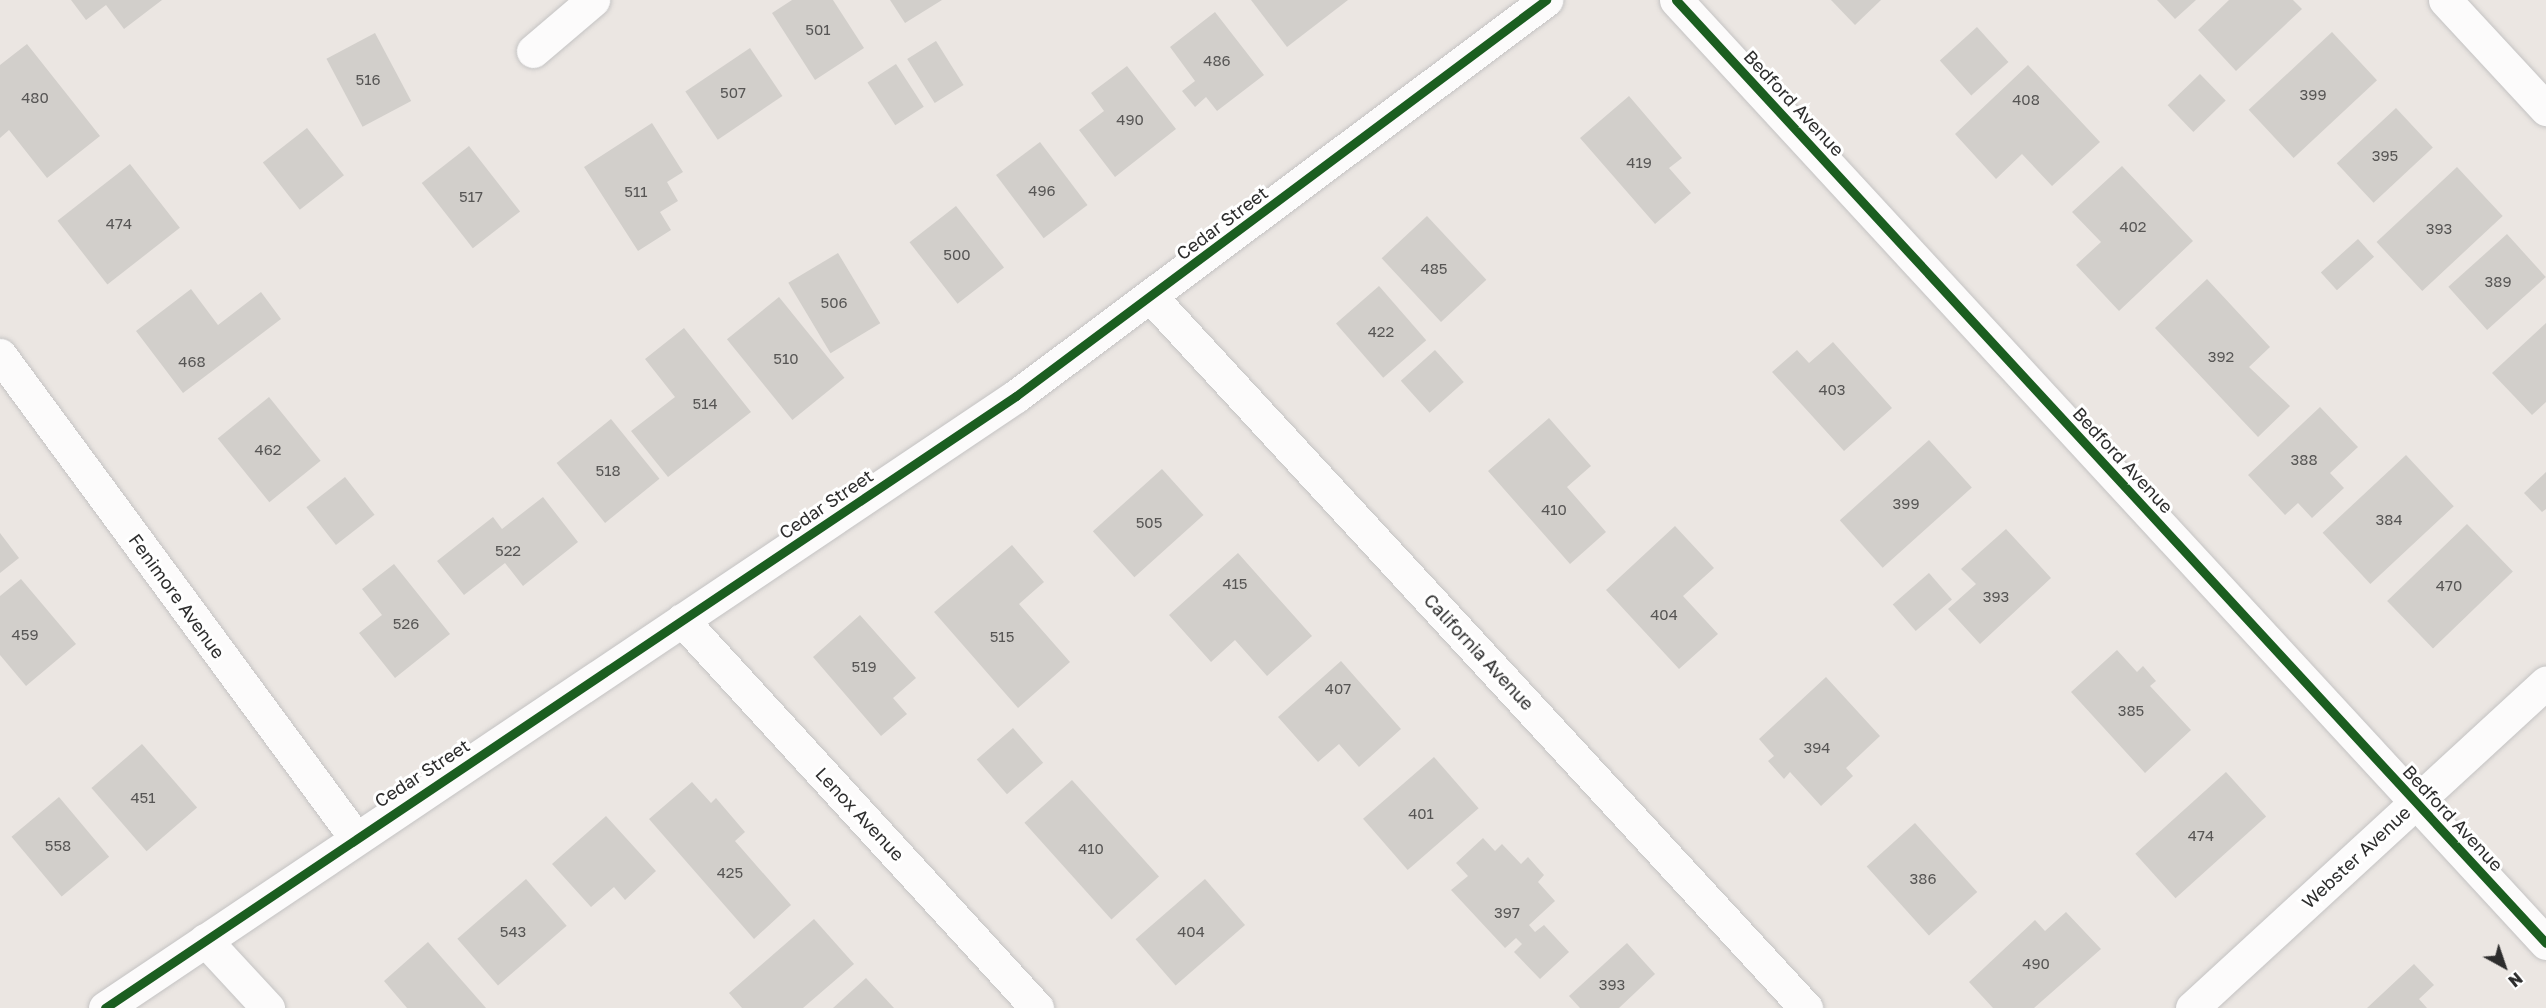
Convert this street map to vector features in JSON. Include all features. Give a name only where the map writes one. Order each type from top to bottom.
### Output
[{"type":"street","points":[[533,51],[593,0]]},
{"type":"street","name":"Cedar Street","points":[[105,1008],[355,837],[1016,396],[1546,0]]},
{"type":"street","name":"Bedford Avenue","points":[[1676,0],[2546,943]]},
{"type":"street","points":[[2445,0],[2546,109]]},
{"type":"street","name":"California Avenue","points":[[1151,297],[1806,1008]]},
{"type":"street","name":"Fenimore Avenue","points":[[0,355],[355,837]]},
{"type":"street","name":"Lenox Avenue","points":[[682,620],[1038,1008]]},
{"type":"street","name":"Webster Avenue","points":[[2192,1008],[2546,682]]},
{"type":"street","points":[[205,940],[268,1008]]},
{"type":"building","points":[[71,0],[162,0],[124,29],[106,5],[86,20]]},
{"type":"building","points":[[792,0],[833,0],[864,48],[815,80],[772,13]]},
{"type":"building","points":[[890,0],[942,0],[905,23]]},
{"type":"building","points":[[1251,0],[1348,0],[1287,47]]},
{"type":"building","points":[[1831,0],[1881,0],[1855,25]]},
{"type":"building","points":[[2157,0],[2196,0],[2175,19]]},
{"type":"building","points":[[2229,0],[2293,0],[2302,9],[2236,71],[2198,30]]},
{"type":"building","points":[[1215,12],[1264,75],[1217,111],[1206,97],[1195,107],[1182,91],[1195,81],[1170,47]]},
{"type":"building","points":[[1977,27],[2008,62],[1971,95],[1940,60]]},
{"type":"building","points":[[2332,32],[2377,80],[2294,158],[2249,110]]},
{"type":"building","points":[[375,33],[411,101],[363,127],[326,59]]},
{"type":"building","points":[[936,41],[964,85],[935,103],[907,59]]},
{"type":"building","points":[[27,44],[100,136],[47,178],[9,130],[0,138],[0,65]]},
{"type":"building","points":[[750,48],[782,96],[718,140],[685,92]]},
{"type":"building","points":[[896,64],[924,107],[895,125],[867,83]]},
{"type":"building","points":[[2028,65],[2100,142],[2052,186],[2022,154],[1996,179],[1955,134]]},
{"type":"building","points":[[1127,66],[1176,129],[1115,177],[1079,130],[1104,111],[1091,93]]},
{"type":"building","points":[[2200,74],[2226,101],[2193,132],[2168,105]]},
{"type":"building","points":[[1629,96],[1682,158],[1669,168],[1691,193],[1655,224],[1580,138]]},
{"type":"building","points":[[2396,108],[2433,147],[2374,203],[2337,163]]},
{"type":"building","points":[[652,123],[683,172],[667,182],[678,201],[660,212],[671,230],[638,251],[584,167]]},
{"type":"building","points":[[307,128],[344,175],[300,210],[263,162]]},
{"type":"building","points":[[1040,142],[1088,205],[1044,238],[996,175]]},
{"type":"building","points":[[469,146],[520,211],[473,248],[422,183]]},
{"type":"building","points":[[130,164],[180,228],[107,284],[58,221]]},
{"type":"building","points":[[2122,166],[2193,241],[2119,311],[2076,265],[2101,242],[2072,212]]},
{"type":"building","points":[[2457,167],[2503,216],[2422,291],[2377,242]]},
{"type":"building","points":[[956,206],[1004,267],[958,304],[910,242]]},
{"type":"building","points":[[1427,216],[1486,280],[1441,322],[1382,258]]},
{"type":"building","points":[[2507,234],[2546,277],[2487,330],[2448,287]]},
{"type":"building","points":[[2358,239],[2374,257],[2337,290],[2321,272]]},
{"type":"building","points":[[838,253],[880,323],[831,353],[788,283]]},
{"type":"building","points":[[2207,279],[2270,347],[2249,367],[2290,406],[2258,437],[2155,328]]},
{"type":"building","points":[[1379,286],[1426,340],[1383,378],[1336,323]]},
{"type":"building","points":[[191,289],[218,325],[261,292],[281,319],[183,393],[136,331]]},
{"type":"building","points":[[779,297],[844,378],[792,420],[727,339]]},
{"type":"building","points":[[2546,323],[2546,402],[2532,415],[2492,373]]},
{"type":"building","points":[[684,328],[751,412],[668,477],[631,431],[675,397],[645,359]]},
{"type":"building","points":[[1833,342],[1892,408],[1844,451],[1772,372],[1797,350],[1809,363]]},
{"type":"building","points":[[1435,350],[1464,382],[1430,413],[1401,381]]},
{"type":"building","points":[[269,397],[321,461],[269,502],[218,439]]},
{"type":"building","points":[[2320,407],[2358,447],[2330,473],[2344,488],[2312,518],[2298,503],[2285,515],[2248,475]]},
{"type":"building","points":[[1549,418],[1591,466],[1567,487],[1606,532],[1570,564],[1488,471]]},
{"type":"building","points":[[611,419],[659,479],[605,523],[557,463]]},
{"type":"building","points":[[1929,440],[1972,488],[1883,568],[1840,520]]},
{"type":"building","points":[[2406,455],[2454,506],[2370,584],[2323,533]]},
{"type":"building","points":[[1162,469],[1203,515],[1134,577],[1093,531]]},
{"type":"building","points":[[2546,472],[2546,509],[2542,512],[2524,493]]},
{"type":"building","points":[[345,477],[375,515],[336,545],[306,507]]},
{"type":"building","points":[[543,497],[578,542],[523,586],[505,563],[464,595],[437,561],[493,517],[502,529]]},
{"type":"building","points":[[2467,524],[2513,571],[2433,649],[2387,601]]},
{"type":"building","points":[[1675,526],[1714,568],[1683,596],[1718,634],[1679,669],[1606,590]]},
{"type":"building","points":[[2006,529],[2051,578],[1980,644],[1948,609],[1976,584],[1961,569]]},
{"type":"building","points":[[0,533],[19,558],[0,573]]},
{"type":"building","points":[[1012,545],[1044,582],[1019,604],[1070,662],[1018,708],[934,612]]},
{"type":"building","points":[[1238,553],[1312,636],[1267,676],[1235,640],[1211,662],[1169,615]]},
{"type":"building","points":[[394,564],[450,634],[395,678],[359,633],[382,615],[362,589]]},
{"type":"building","points":[[1929,573],[1952,599],[1916,631],[1893,604]]},
{"type":"building","points":[[21,579],[76,644],[26,686],[0,655],[0,596]]},
{"type":"building","points":[[860,615],[916,678],[893,698],[907,714],[881,736],[813,657]]},
{"type":"building","points":[[2117,650],[2137,672],[2143,666],[2156,681],[2150,686],[2191,730],[2145,773],[2071,692]]},
{"type":"building","points":[[1341,661],[1401,729],[1359,767],[1339,744],[1318,762],[1278,717]]},
{"type":"building","points":[[1826,677],[1880,736],[1846,768],[1853,776],[1821,806],[1790,772],[1784,779],[1768,761],[1774,756],[1759,739]]},
{"type":"building","points":[[1013,728],[1043,763],[1007,794],[977,759]]},
{"type":"building","points":[[142,744],[197,807],[147,851],[91,788]]},
{"type":"building","points":[[1434,757],[1479,808],[1408,870],[1363,819]]},
{"type":"building","points":[[2226,772],[2266,817],[2175,898],[2135,854]]},
{"type":"building","points":[[1072,780],[1159,877],[1111,919],[1024,823]]},
{"type":"building","points":[[692,782],[711,803],[716,798],[745,832],[735,841],[791,905],[754,939],[649,819]]},
{"type":"building","points":[[59,797],[109,857],[62,897],[12,837]]},
{"type":"building","points":[[606,816],[656,871],[625,900],[614,887],[591,907],[552,864]]},
{"type":"building","points":[[1915,823],[1977,892],[1929,936],[1867,866]]},
{"type":"building","points":[[1483,838],[1495,851],[1502,844],[1521,864],[1528,857],[1544,875],[1538,882],[1555,901],[1529,925],[1535,932],[1544,925],[1569,952],[1540,979],[1514,952],[1522,944],[1516,938],[1505,948],[1451,890],[1468,876],[1456,863]]},
{"type":"building","points":[[526,879],[567,926],[498,985],[457,939]]},
{"type":"building","points":[[1205,879],[1245,925],[1176,985],[1136,939]]},
{"type":"building","points":[[2066,912],[2101,949],[2034,1008],[1993,1008],[1969,982],[2035,920],[2045,931]]},
{"type":"building","points":[[814,919],[854,964],[803,1008],[742,1008],[729,993]]},
{"type":"building","points":[[428,942],[486,1008],[407,1008],[384,981]]},
{"type":"building","points":[[1627,943],[1655,974],[1619,1008],[1580,1008],[1569,996]]},
{"type":"building","points":[[2414,964],[2434,985],[2419,999],[2427,1008],[2367,1008]]},
{"type":"building","points":[[866,978],[894,1008],[833,1008]]},
{"type":"cycle path","points":[[105,1008],[1016,396],[1546,0]]},
{"type":"cycle path","points":[[1676,0],[2546,943]]}]
